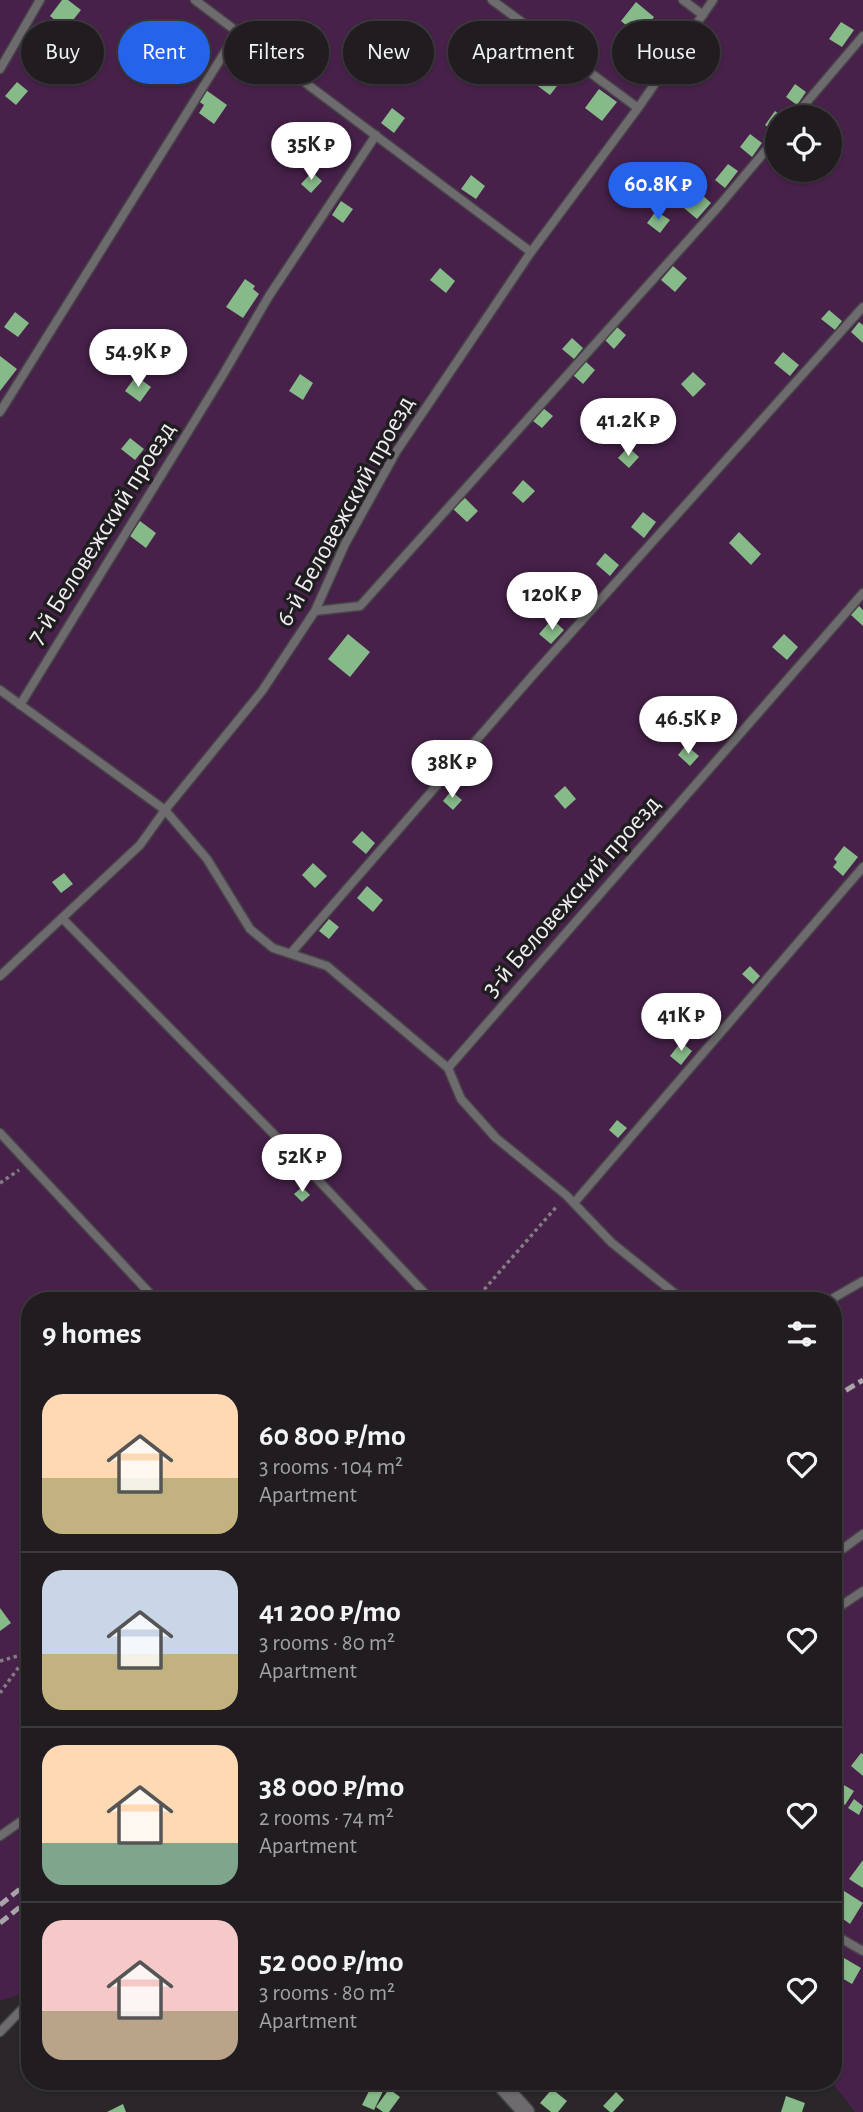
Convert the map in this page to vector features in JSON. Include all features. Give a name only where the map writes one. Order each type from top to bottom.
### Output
[{"type":"street","points":[[506,2090],[526,2112]]},
{"type":"lane","points":[[0,69],[40,0]]},
{"type":"lane","points":[[195,0],[224,21]]},
{"type":"lane","points":[[492,0],[638,108]]},
{"type":"lane","points":[[683,0],[703,15]]},
{"type":"lane","name":"6-й Беловежский проезд","points":[[0,976],[140,845],[164,810],[262,691],[315,611],[345,544],[396,452],[531,252],[638,108],[713,0]]},
{"type":"lane","points":[[804,105],[863,36]]},
{"type":"lane","points":[[0,412],[224,53]]},
{"type":"lane","points":[[308,84],[531,252]]},
{"type":"lane","name":"7-й Беловежский проезд","points":[[20,705],[221,379],[269,296],[376,135]]},
{"type":"lane","points":[[315,611],[360,606],[765,152]]},
{"type":"lane","points":[[291,953],[533,674],[863,306]]},
{"type":"lane","name":"3-й Беловежский проезд","points":[[448,1068],[863,593]]},
{"type":"lane","points":[[0,690],[164,810],[207,859],[250,929],[273,948],[327,966],[448,1068],[461,1099],[496,1138],[566,1195],[612,1243],[673,1292]]},
{"type":"lane","points":[[574,1203],[863,867]]},
{"type":"lane","points":[[62,918],[304,1165],[423,1292]]},
{"type":"lane","points":[[0,1133],[149,1292]]},
{"type":"lane","points":[[842,1293],[863,1281]]},
{"type":"lane","points":[[842,1549],[863,1534]]},
{"type":"lane","points":[[842,1605],[863,1591]]},
{"type":"lane","points":[[0,1836],[21,1821]]},
{"type":"lane","points":[[842,1939],[863,1951]]},
{"type":"lane","points":[[0,2032],[21,2010]]},
{"type":"path","points":[[0,1183],[29,1164]]},
{"type":"path","points":[[482,1292],[566,1195]]},
{"type":"path","points":[[0,1661],[21,1655]]},
{"type":"path","points":[[0,1693],[21,1664]]},
{"type":"shaded area","points":[[0,0],[863,0],[863,2112],[855,2112],[838,2090],[842,2090],[842,1292],[21,1292],[21,1994],[0,2001]]},
{"type":"building","points":[[62,0],[68,0],[81,10],[72,21],[56,21],[50,16]]},
{"type":"building","points":[[636,2],[654,17],[651,21],[621,21]]},
{"type":"building","points":[[841,22],[854,30],[842,47],[829,39]]},
{"type":"building","points":[[17,82],[28,91],[16,105],[5,96]]},
{"type":"building","points":[[535,84],[559,84],[550,95]]},
{"type":"building","points":[[795,84],[806,92],[797,105],[786,97]]},
{"type":"building","points":[[599,89],[617,102],[602,121],[585,108]]},
{"type":"building","points":[[206,90],[227,105],[214,124],[199,113],[204,105],[198,101]]},
{"type":"building","points":[[392,108],[405,118],[394,133],[381,123]]},
{"type":"building","points":[[750,134],[762,143],[752,157],[740,147]]},
{"type":"building","points":[[337,135],[347,144],[336,155],[327,146]]},
{"type":"building","points":[[728,164],[738,171],[725,188],[715,180]]},
{"type":"building","points":[[312,172],[322,181],[311,193],[301,184]]},
{"type":"building","points":[[471,175],[485,186],[476,199],[461,189]]},
{"type":"building","points":[[698,191],[711,203],[697,219],[684,208]]},
{"type":"building","points":[[341,201],[353,209],[343,223],[332,215]]},
{"type":"building","points":[[656,211],[670,220],[660,233],[647,223]]},
{"type":"building","points":[[673,266],[687,278],[675,292],[661,280]]},
{"type":"building","points":[[440,268],[455,281],[446,293],[430,280]]},
{"type":"building","points":[[245,279],[255,286],[253,289],[259,294],[243,318],[226,307]]},
{"type":"building","points":[[829,310],[842,321],[835,330],[821,319]]},
{"type":"building","points":[[15,312],[29,323],[18,337],[4,327]]},
{"type":"building","points":[[859,322],[863,325],[863,343],[851,332]]},
{"type":"building","points":[[616,326],[626,335],[614,349],[604,339]]},
{"type":"building","points":[[572,338],[583,348],[574,359],[562,349]]},
{"type":"building","points":[[783,352],[799,365],[790,376],[774,363]]},
{"type":"building","points":[[0,356],[17,369],[0,391]]},
{"type":"building","points":[[585,361],[595,370],[583,384],[573,375]]},
{"type":"building","points":[[693,372],[706,384],[693,397],[681,384]]},
{"type":"building","points":[[300,374],[313,383],[303,400],[289,391]]},
{"type":"building","points":[[136,376],[151,387],[140,402],[125,391]]},
{"type":"building","points":[[661,400],[671,408],[655,426],[646,417]]},
{"type":"building","points":[[543,408],[553,416],[542,428],[533,421]]},
{"type":"building","points":[[130,438],[144,449],[135,460],[121,449]]},
{"type":"building","points":[[628,447],[639,457],[629,468],[618,458]]},
{"type":"building","points":[[523,480],[535,491],[523,503],[512,493]]},
{"type":"building","points":[[465,498],[478,511],[467,522],[453,509]]},
{"type":"building","points":[[643,512],[656,522],[644,538],[631,527]]},
{"type":"building","points":[[140,521],[156,533],[146,548],[130,536]]},
{"type":"building","points":[[739,532],[761,554],[751,565],[729,543]]},
{"type":"building","points":[[605,553],[619,565],[610,576],[596,564]]},
{"type":"building","points":[[859,606],[863,610],[863,626],[851,615]]},
{"type":"building","points":[[552,619],[564,630],[551,644],[539,634]]},
{"type":"building","points":[[348,634],[370,652],[350,677],[328,659]]},
{"type":"building","points":[[784,634],[798,647],[787,660],[772,647]]},
{"type":"building","points":[[686,745],[699,756],[690,766],[678,755]]},
{"type":"building","points":[[425,749],[442,762],[433,774],[416,761]]},
{"type":"building","points":[[565,786],[576,799],[565,809],[554,796]]},
{"type":"building","points":[[451,791],[462,800],[453,810],[443,801]]},
{"type":"building","points":[[362,831],[375,843],[366,854],[352,842]]},
{"type":"building","points":[[844,846],[858,857],[843,876],[833,867],[837,862],[834,859]]},
{"type":"building","points":[[313,863],[327,876],[315,888],[302,875]]},
{"type":"building","points":[[64,873],[73,884],[61,893],[52,882]]},
{"type":"building","points":[[367,886],[383,900],[373,912],[357,898]]},
{"type":"building","points":[[329,919],[339,927],[329,939],[319,931]]},
{"type":"building","points":[[750,966],[760,976],[753,984],[742,974]]},
{"type":"building","points":[[681,1042],[692,1051],[681,1065],[670,1056]]},
{"type":"building","points":[[617,1120],[627,1128],[618,1138],[609,1130]]},
{"type":"building","points":[[302,1187],[310,1195],[302,1202],[294,1194]]},
{"type":"building","points":[[0,1608],[11,1623],[0,1631]]},
{"type":"building","points":[[861,1753],[863,1754],[863,1776],[851,1766]]},
{"type":"building","points":[[844,1785],[854,1791],[845,1805],[842,1803]]},
{"type":"building","points":[[854,1799],[863,1806],[859,1815],[848,1808]]},
{"type":"building","points":[[863,1860],[863,1888],[849,1879]]},
{"type":"building","points":[[842,1890],[863,1903],[850,1924],[843,1919]]},
{"type":"building","points":[[844,1958],[861,1968],[852,1984],[842,1978]]},
{"type":"building","points":[[370,2090],[384,2090],[374,2110],[362,2105]]},
{"type":"building","points":[[388,2090],[400,2097],[389,2112],[383,2112],[376,2107]]},
{"type":"building","points":[[551,2090],[567,2101],[558,2112],[551,2112],[540,2103]]},
{"type":"building","points":[[616,2092],[624,2100],[610,2112],[603,2106]]},
{"type":"building","points":[[786,2096],[805,2103],[802,2112],[781,2112]]},
{"type":"building","points":[[123,2104],[126,2112],[107,2112]]},
{"type":"railway","points":[[842,1393],[863,1380]]},
{"type":"railway","points":[[0,1905],[21,1888]]},
{"type":"railway","points":[[0,1923],[21,1906]]}]
